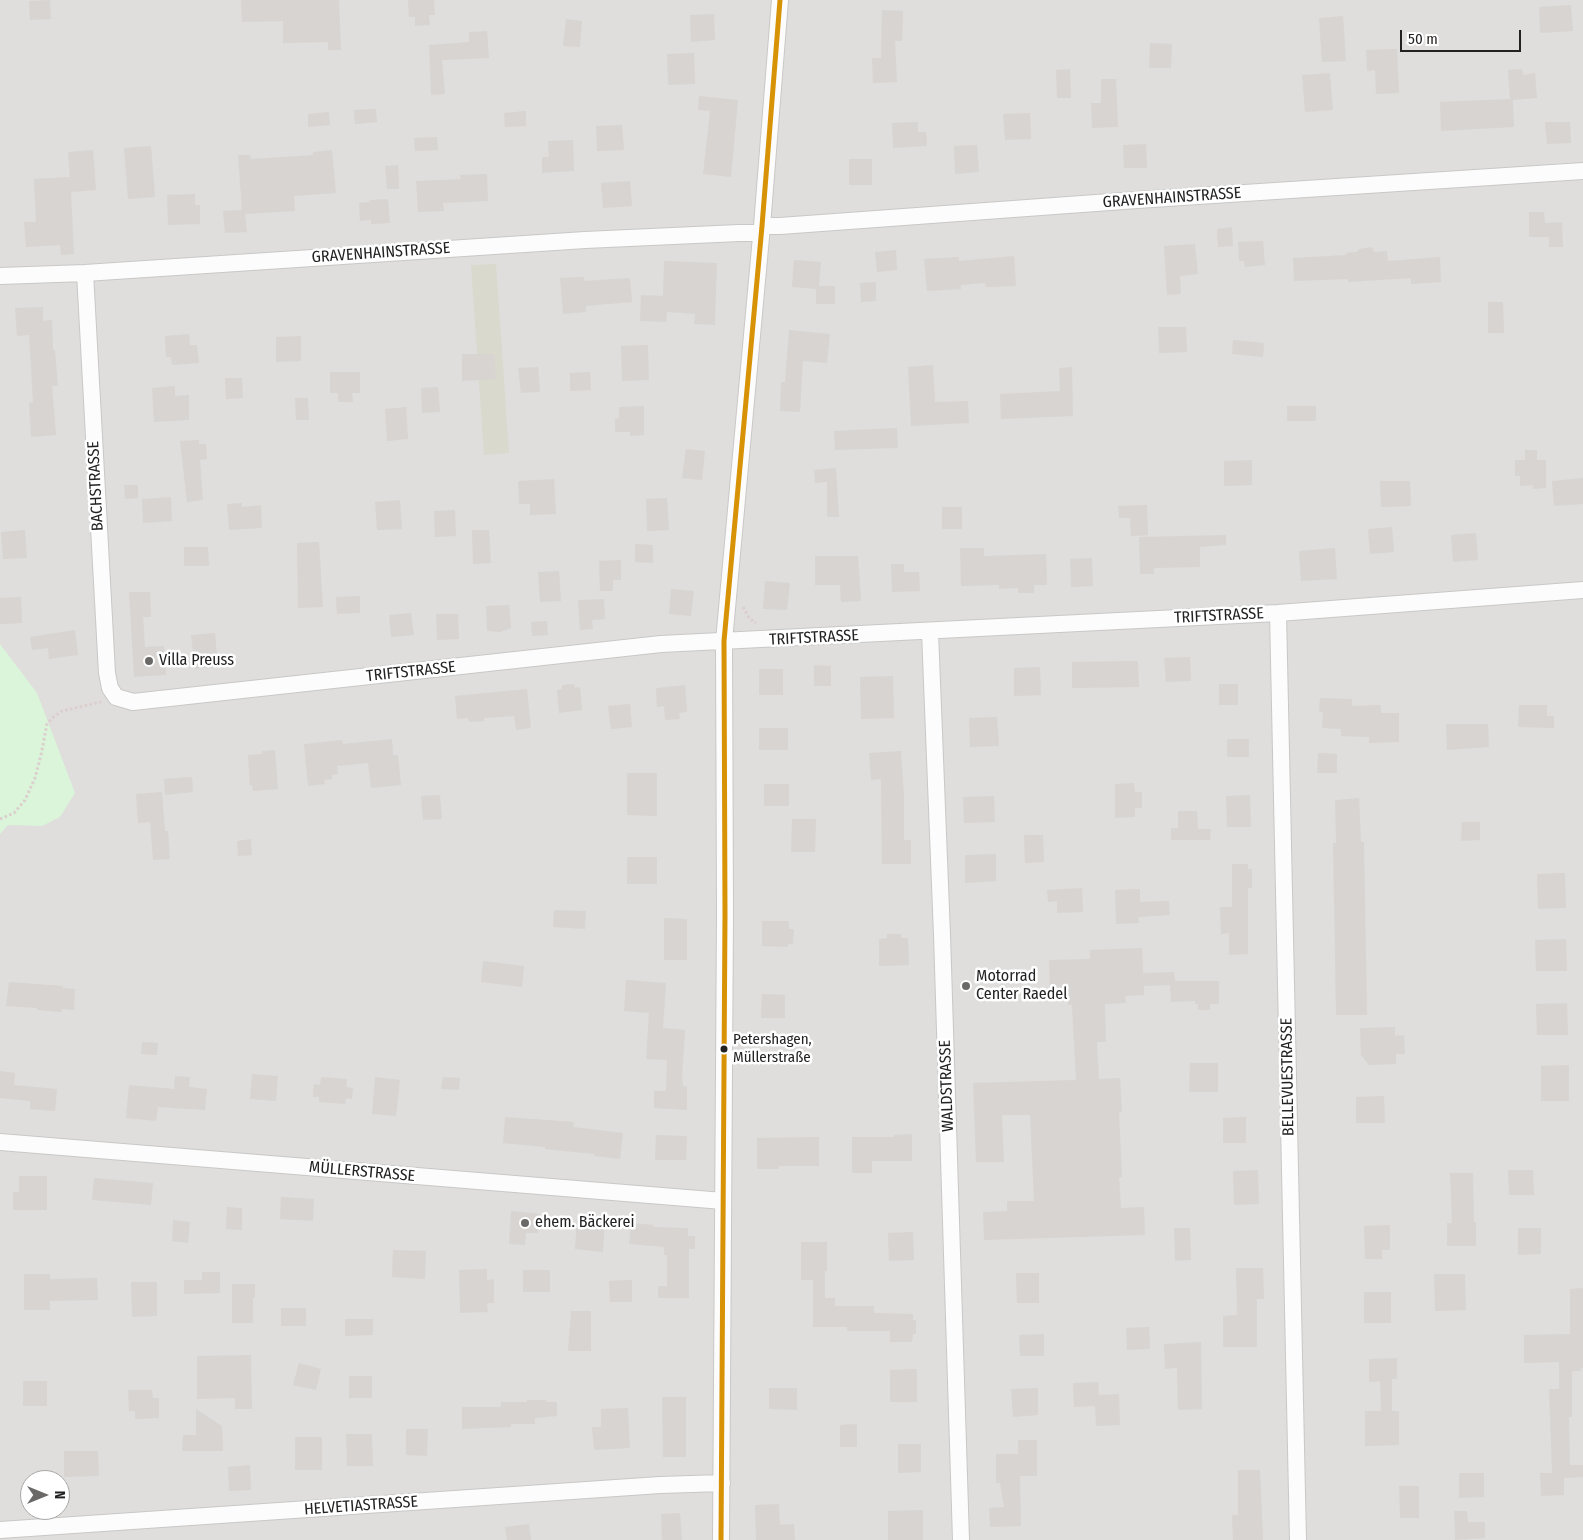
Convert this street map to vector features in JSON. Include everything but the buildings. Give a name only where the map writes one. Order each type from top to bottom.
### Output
[{"type":"street","points":[[721,1540],[725,924],[724,641],[762,230],[780,0]]},
{"type":"street","name":"GRAVENHAINSTRASSE","points":[[0,276],[85,273],[585,240],[744,232],[797,225],[1583,171]]},
{"type":"street","name":"BACHSTRASSE","points":[[85,273],[107,673],[110,688],[116,697]]},
{"type":"street","name":"TRIFTSTRASSE","points":[[116,697],[132,702],[661,644],[930,632],[1278,613],[1583,590]]},
{"type":"street","name":"BELLEVUESTRASSE","points":[[1278,613],[1298,1540]]},
{"type":"street","name":"WALDSTRASSE","points":[[930,632],[942,935],[961,1540]]},
{"type":"street","name":"MÜLLERSTRASSE","points":[[0,1142],[723,1201]]},
{"type":"street","name":"HELVETIASTRASSE","points":[[0,1530],[660,1485],[722,1483]]},
{"type":"path","points":[[743,606],[749,618],[763,626]]},
{"type":"path","points":[[0,819],[14,813],[25,800],[35,778],[42,755],[47,724],[52,718],[62,711],[84,707],[116,697]]},
{"type":"shaded area","points":[[0,0],[1583,0],[1583,1540],[0,1540]]},
{"type":"shaded area","points":[[496,264],[509,453],[484,455],[471,265]]},
{"type":"green space","points":[[0,644],[37,693],[75,793],[60,817],[42,826],[8,825],[0,834]]},
{"type":"transit line","points":[[721,1540],[725,914],[724,641],[762,226],[780,0]]},
{"type":"place","name":"Villa Preuss","points":[[149,661]]},
{"type":"place","name":"Motorrad Center Raedel","points":[[966,986]]},
{"type":"place","name":"Petershagen, Müllerstraße","points":[[724,1049]]},
{"type":"place","name":"ehem. Bäckerei","points":[[525,1223]]}]
